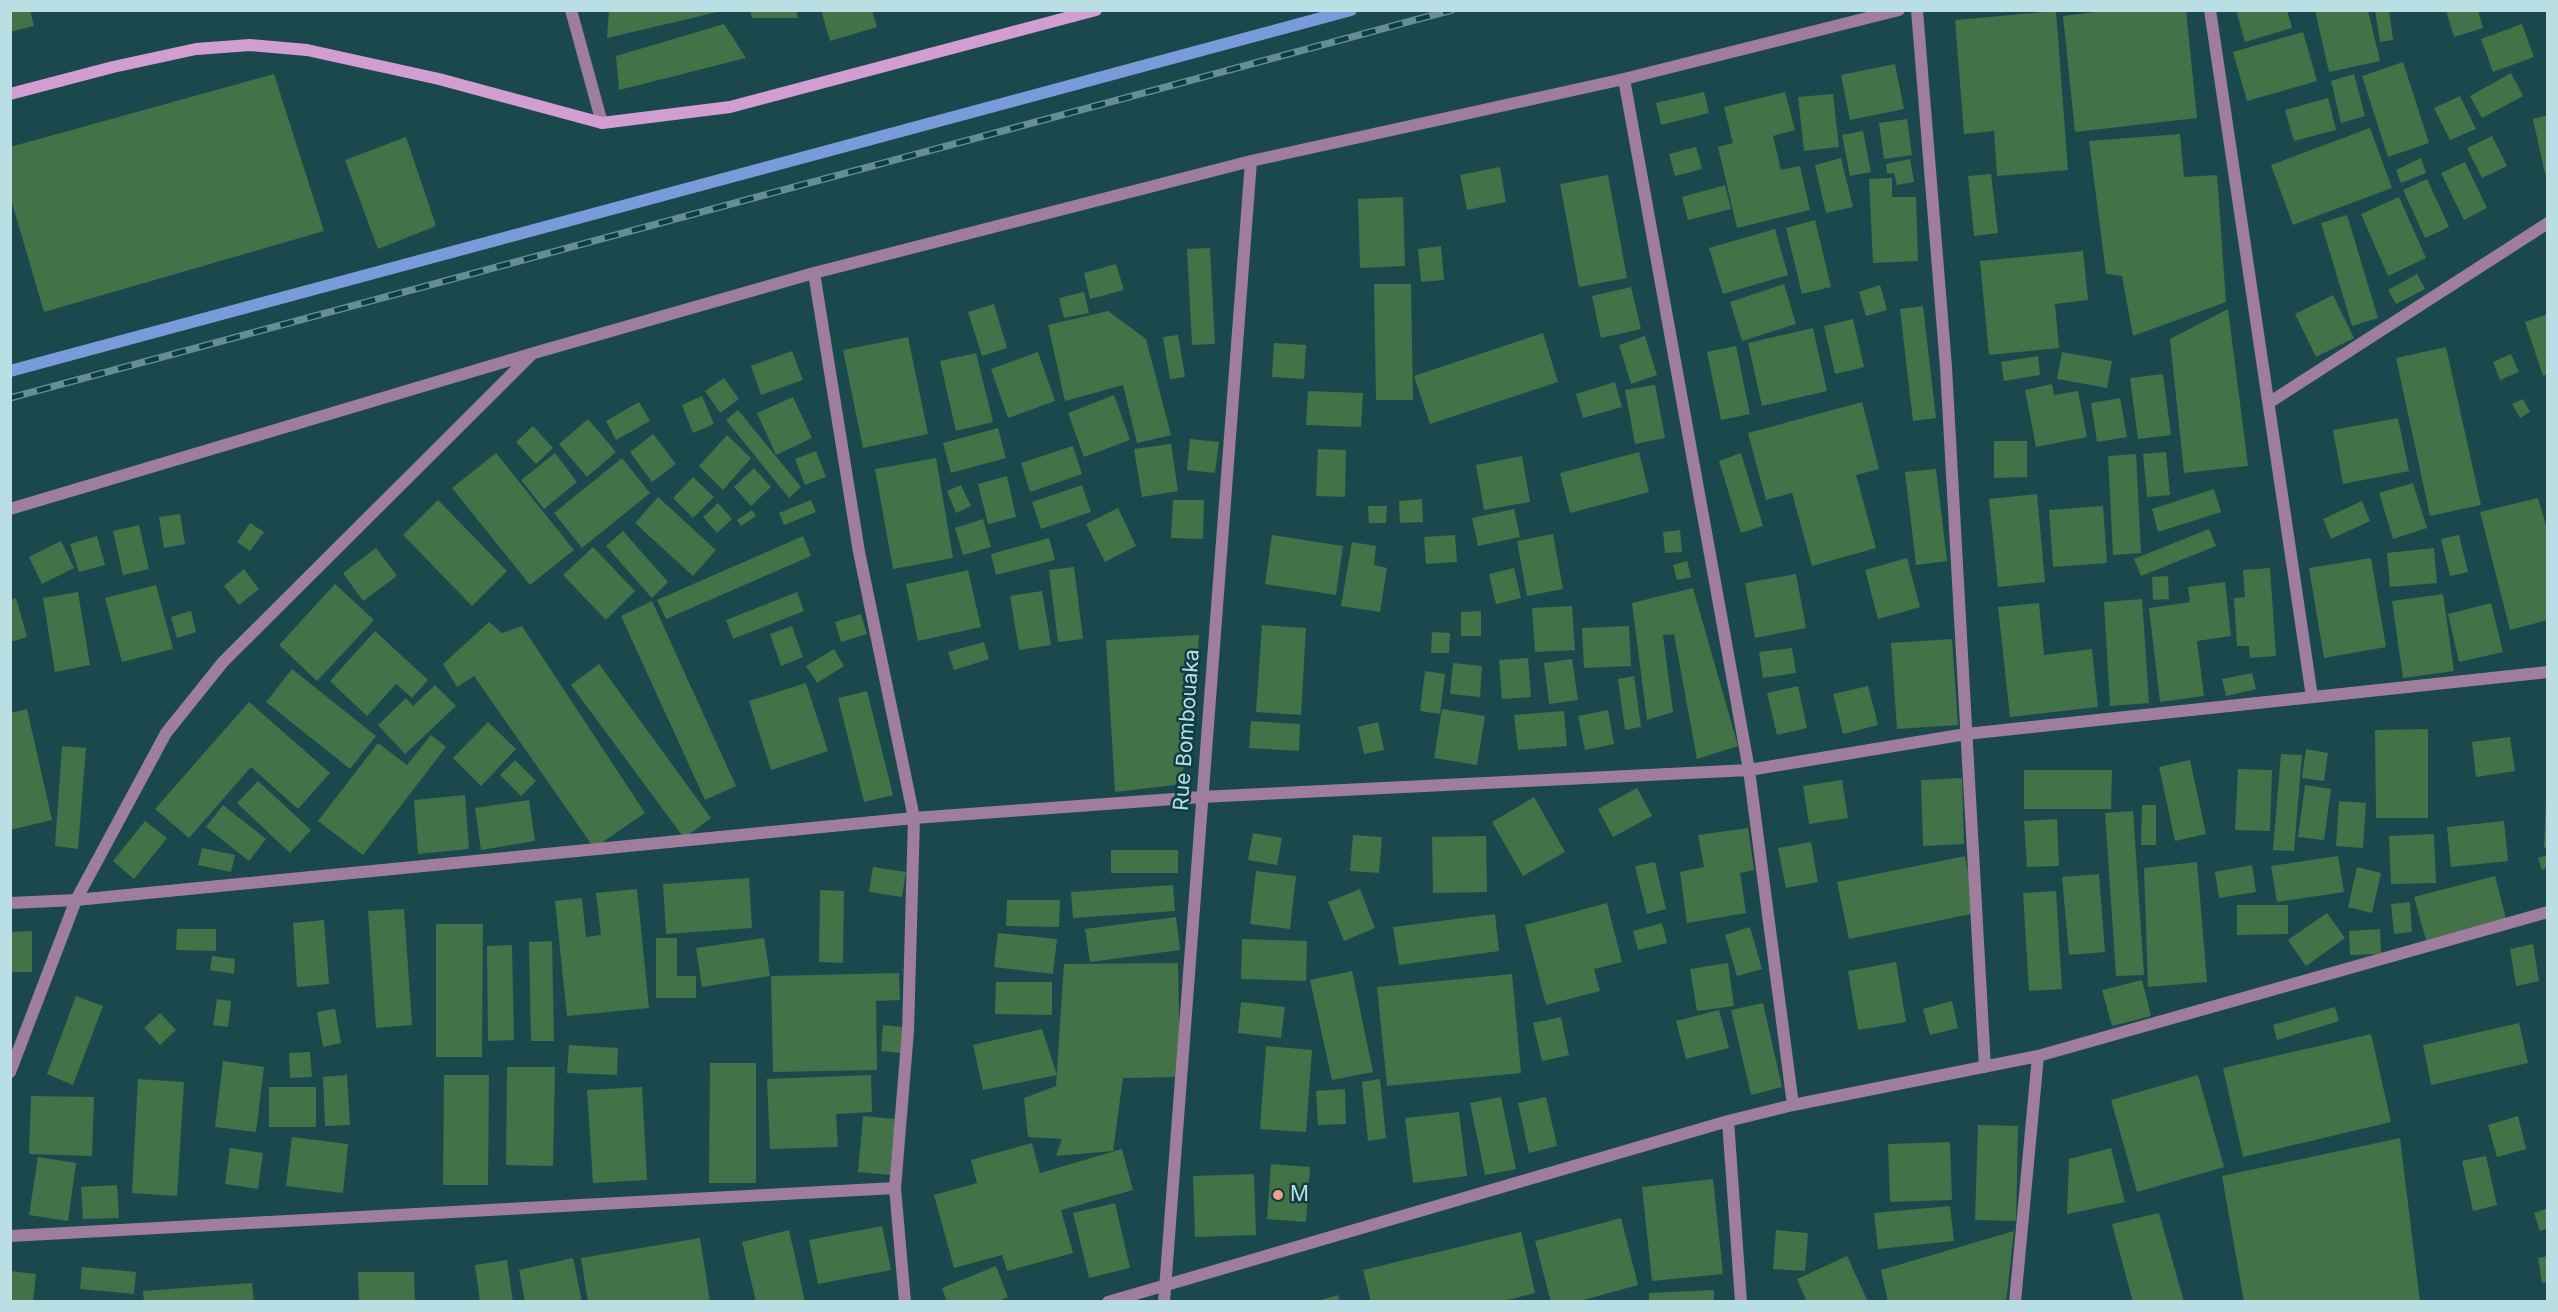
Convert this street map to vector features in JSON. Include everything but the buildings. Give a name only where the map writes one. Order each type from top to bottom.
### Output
[{"type":"street","points":[[571,10],[602,123]]},
{"type":"street","points":[[10,94],[113,67],[196,49],[250,45],[308,50],[440,79],[602,123],[730,107],[1096,10]]},
{"type":"street","points":[[10,510],[534,352],[814,273],[1251,161],[1624,79],[1899,10]]},
{"type":"street","points":[[1917,10],[1946,367],[1985,1067]]},
{"type":"street","points":[[2210,10],[2312,697]]},
{"type":"street","points":[[1624,79],[1749,770],[1793,1105]]},
{"type":"street","name":"Rue Bombouaka","points":[[1164,1302],[1251,161]]},
{"type":"street","points":[[2270,402],[2547,223]]},
{"type":"street","points":[[814,273],[859,552],[914,818],[908,1031],[895,1188],[905,1302]]},
{"type":"street","points":[[10,1072],[76,900],[166,733],[223,662],[534,352]]},
{"type":"street","points":[[10,903],[76,900],[914,818],[1201,797],[1749,770],[1966,734],[2547,672]]},
{"type":"street","points":[[1108,1302],[1728,1121],[1793,1105],[2038,1056],[2547,912]]},
{"type":"street","points":[[2015,1302],[2038,1056]]},
{"type":"street","points":[[1728,1121],[1741,1302]]},
{"type":"street","points":[[10,1236],[895,1188]]},
{"type":"waterway","points":[[10,371],[1351,10]]},
{"type":"railway","points":[[10,398],[1452,10]]},
{"type":"place","name":"M","points":[[1278,1195]]}]
